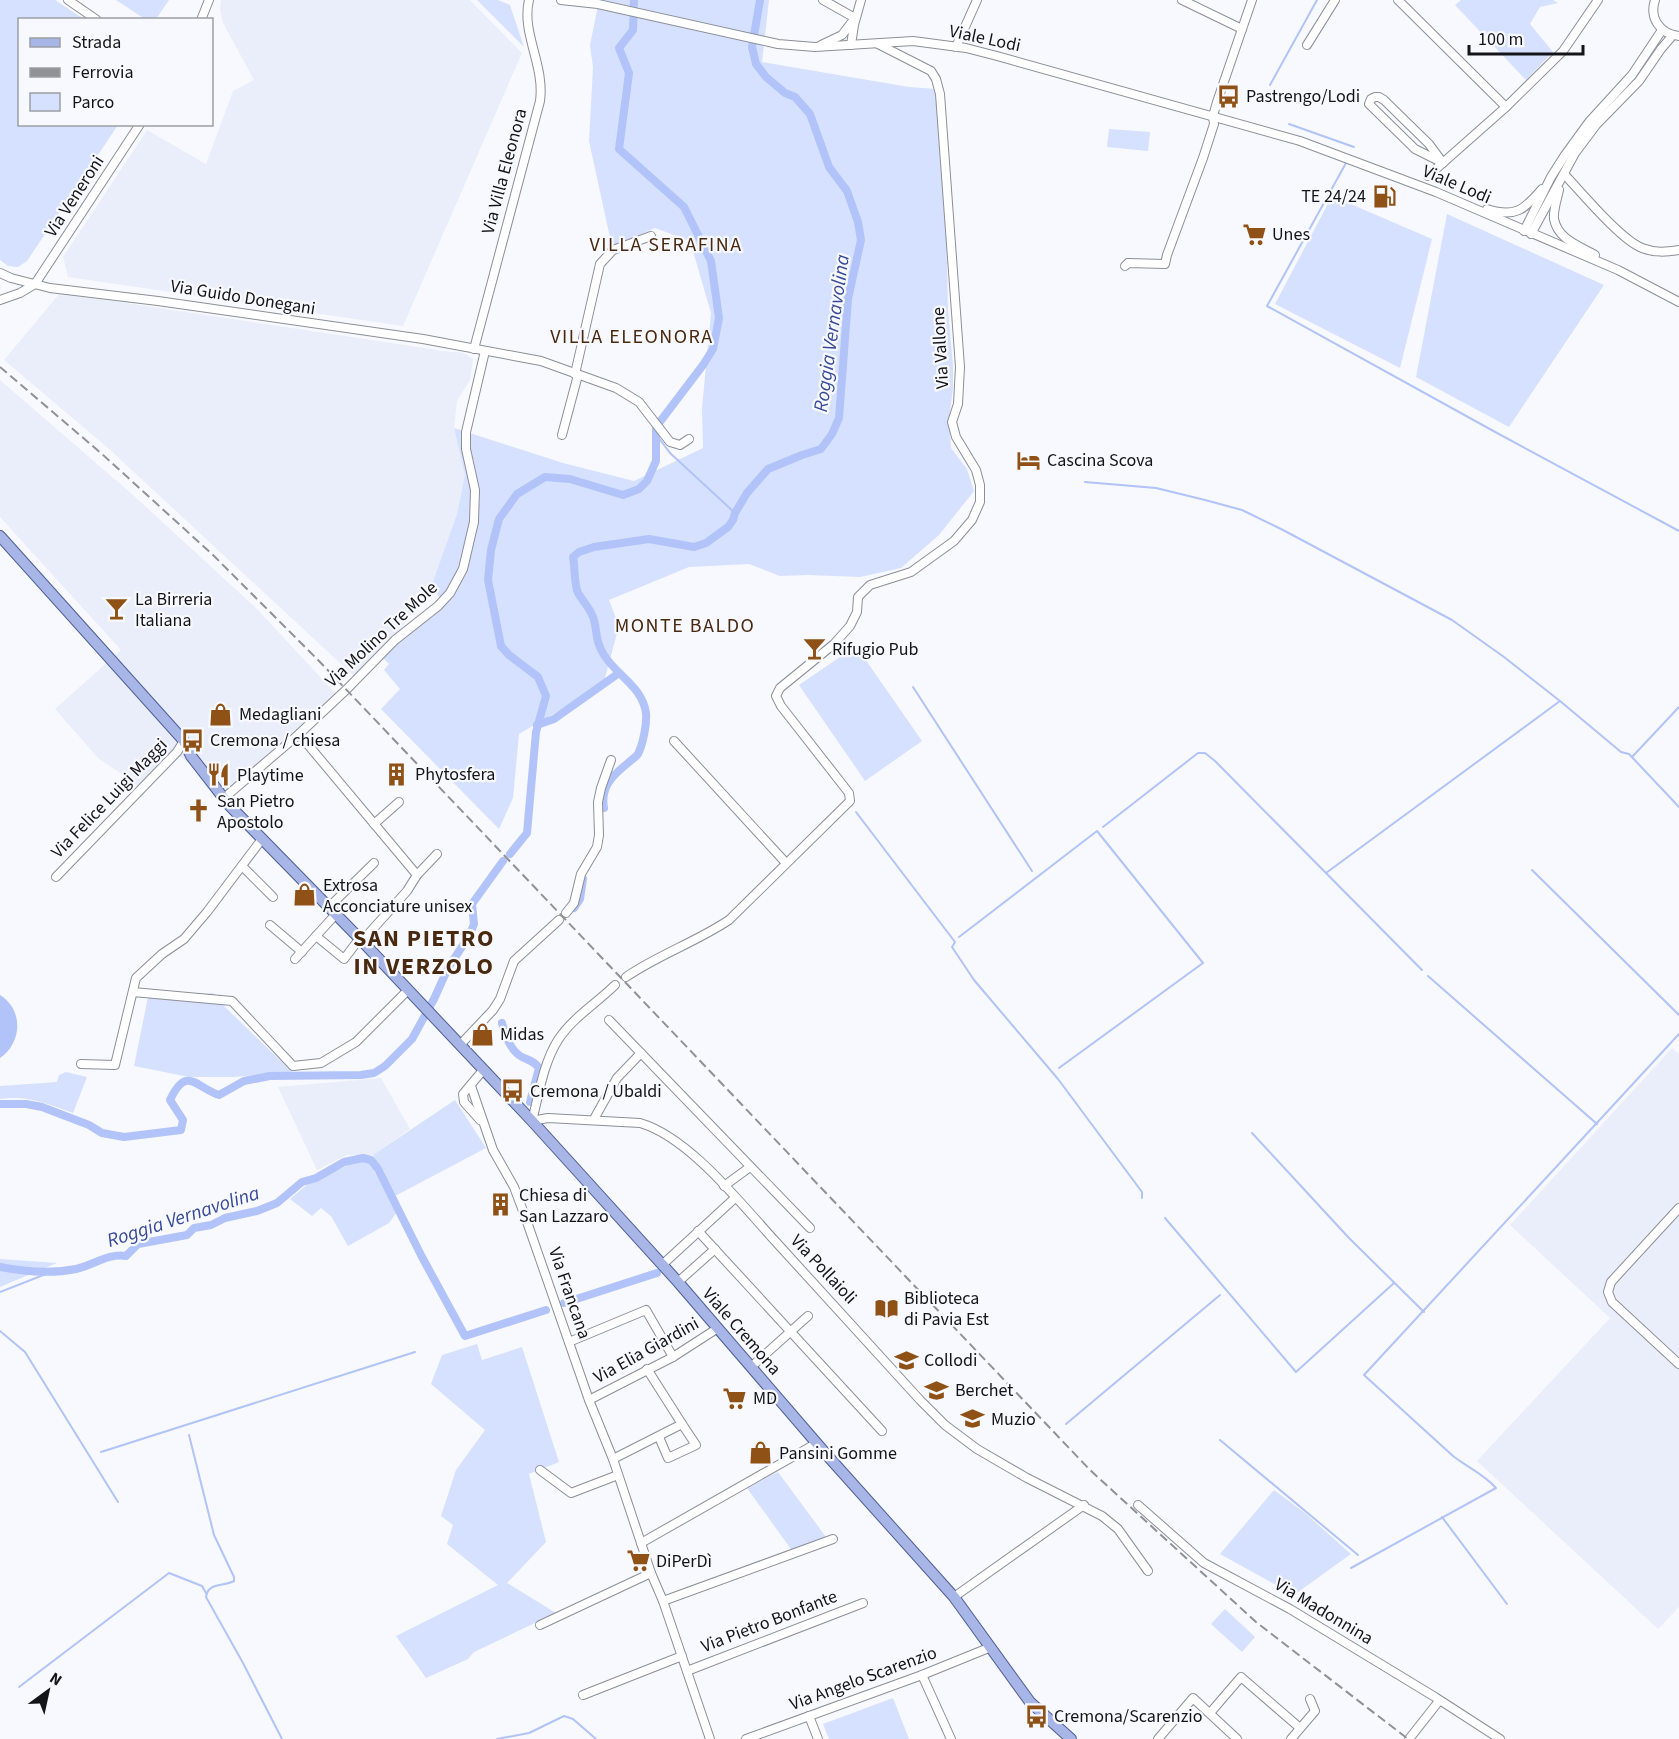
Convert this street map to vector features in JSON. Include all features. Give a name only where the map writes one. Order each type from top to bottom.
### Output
[{"type":"main road","name":"Viale Cremona","points":[[0,536],[184,741],[191,756],[224,798],[484,1069],[678,1282],[954,1597],[1030,1702],[1071,1739]]},
{"type":"street","points":[[68,0],[94,18]]},
{"type":"street","points":[[202,18],[209,0]]},
{"type":"street","name":"Via Villa Eleonora","points":[[474,349],[540,101],[542,85],[526,13],[529,0]]},
{"type":"street","name":"Viale Lodi","points":[[561,0],[598,4],[778,44],[815,47],[912,41],[997,56],[1300,141],[1436,192],[1618,270],[1679,302]]},
{"type":"street","points":[[823,0],[828,5],[855,18]]},
{"type":"street","points":[[851,45],[855,18],[861,0]]},
{"type":"street","points":[[956,47],[977,0]]},
{"type":"street","points":[[1125,266],[1128,263],[1165,264],[1203,158],[1214,116],[1252,0]]},
{"type":"street","points":[[1307,45],[1335,0]]},
{"type":"street","points":[[1398,0],[1506,107]]},
{"type":"street","points":[[1428,176],[1506,107],[1563,51],[1598,0]]},
{"type":"street","points":[[1187,1],[1242,29]]},
{"type":"street","points":[[1528,232],[1562,179],[1575,153],[1596,125],[1639,81],[1660,49],[1676,35],[1662,30],[1654,17],[1653,1]]},
{"type":"street","points":[[815,47],[842,35],[855,18]]},
{"type":"street","points":[[1436,192],[1500,214],[1519,212],[1532,201],[1551,177],[1564,155],[1589,122],[1632,75],[1662,30]]},
{"type":"street","name":"Via Vallone","points":[[786,863],[850,801],[849,793],[781,706],[776,696],[780,688],[834,644],[850,626],[857,612],[858,597],[870,585],[911,572],[954,541],[972,520],[980,502],[980,485],[976,470],[956,437],[952,423],[958,404],[960,367],[940,103],[936,79],[931,71],[878,44]]},
{"type":"street","points":[[1378,96],[1384,100],[1429,144],[1443,163],[1415,149],[1402,138],[1370,104],[1371,99],[1378,96]]},
{"type":"street","name":"Via Veneroni","points":[[35,284],[139,126]]},
{"type":"street","points":[[1528,232],[1551,177]]},
{"type":"street","points":[[1562,179],[1627,239],[1642,248],[1662,253],[1679,250]]},
{"type":"street","points":[[1562,179],[1554,218],[1560,232],[1572,244],[1592,253],[1618,270]]},
{"type":"street","points":[[562,435],[600,264],[613,250],[651,236]]},
{"type":"street","points":[[1,274],[14,284],[18,293]]},
{"type":"street","name":"Via Guido Donegani","points":[[1,274],[50,288],[167,302],[423,339],[541,361],[616,388],[639,402],[670,442],[680,445],[689,439]]},
{"type":"street","points":[[0,300],[35,284]]},
{"type":"street","name":"Via Molino Tre Mole","points":[[224,798],[299,734],[395,640],[438,606],[450,593],[463,569],[474,522],[475,490],[466,449],[466,432],[485,351]]},
{"type":"street","points":[[299,734],[417,875]]},
{"type":"street","name":"Via Felice Luigi Maggi","points":[[56,877],[177,752],[184,741]]},
{"type":"street","points":[[626,977],[646,963],[708,934],[729,920],[786,863],[674,741]]},
{"type":"street","points":[[566,913],[578,894],[581,874],[597,847],[598,802],[611,760]]},
{"type":"street","points":[[374,824],[399,802]]},
{"type":"street","points":[[81,1064],[115,1065],[136,978],[162,954],[184,939],[262,839]]},
{"type":"street","points":[[316,936],[344,959],[407,891],[417,875],[437,854]]},
{"type":"street","points":[[295,959],[374,863]]},
{"type":"street","points":[[242,866],[273,897]]},
{"type":"street","points":[[460,1045],[493,1010],[500,999],[514,961],[559,920]]},
{"type":"street","points":[[270,925],[302,952]]},
{"type":"street","points":[[532,1121],[549,1059],[559,1039],[583,1012],[615,985]]},
{"type":"street","points":[[133,992],[232,1001],[293,1066],[321,1063],[356,1042],[408,990]]},
{"type":"street","points":[[609,1020],[810,1228]]},
{"type":"street","points":[[594,1119],[617,1078],[641,1053]]},
{"type":"street","name":"Via Francana","points":[[484,1069],[463,1094],[469,1109],[484,1125]]},
{"type":"street","name":"Via Francana","points":[[471,1086],[493,1150],[518,1198],[589,1401],[613,1460],[651,1573],[663,1600],[710,1739]]},
{"type":"street","name":"Via Pollaioli","points":[[532,1121],[548,1118],[640,1123],[654,1127],[678,1143],[724,1186],[945,1425],[1002,1464],[1102,1516],[1118,1529],[1148,1571]]},
{"type":"street","points":[[724,1186],[750,1167]]},
{"type":"street","points":[[662,1265],[735,1198]]},
{"type":"street","points":[[1679,1208],[1611,1282],[1608,1292],[1612,1302],[1679,1364]]},
{"type":"street","points":[[698,1231],[882,1431]]},
{"type":"street","points":[[678,1282],[715,1249]]},
{"type":"street","points":[[570,1342],[646,1310],[673,1357]]},
{"type":"street","points":[[751,1367],[808,1316]]},
{"type":"street","name":"Via Elia Giardini","points":[[589,1401],[673,1357],[718,1328]]},
{"type":"street","points":[[647,1369],[696,1445],[668,1458],[659,1437]]},
{"type":"street","points":[[613,1460],[682,1424]]},
{"type":"street","points":[[641,1543],[817,1443]]},
{"type":"street","points":[[540,1470],[571,1493],[618,1475]]},
{"type":"street","points":[[954,1597],[1084,1505]]},
{"type":"street","name":"Via Madonnina","points":[[1138,1505],[1204,1563],[1290,1609],[1500,1739]]},
{"type":"street","points":[[663,1600],[833,1539]]},
{"type":"street","points":[[540,1625],[651,1573]]},
{"type":"street","name":"Via Pietro Bonfante","points":[[687,1671],[863,1602]]},
{"type":"street","name":"Via Angelo Scarenzio","points":[[746,1739],[922,1675],[991,1647]]},
{"type":"street","points":[[583,1695],[682,1656]]},
{"type":"street","points":[[922,1675],[951,1739]]},
{"type":"street","points":[[1210,1713],[1241,1677],[1300,1728]]},
{"type":"street","points":[[1158,1739],[1193,1698],[1238,1739]]},
{"type":"street","points":[[1291,1739],[1315,1711],[1310,1699]]},
{"type":"street","points":[[1409,1739],[1439,1701]]},
{"type":"street","points":[[809,1716],[818,1739]]},
{"type":"shaded area","points":[[221,0],[470,0],[522,53],[403,326],[68,277],[63,257],[147,130],[206,164],[233,91],[254,80],[223,23]]},
{"type":"shaded area","points":[[60,293],[459,352],[473,359],[470,380],[457,401],[454,428],[466,475],[457,514],[432,584],[403,626],[355,677],[108,448],[4,360]]},
{"type":"shaded area","points":[[0,380],[133,495],[257,609],[336,694],[293,737],[229,792],[178,755],[143,792],[132,781],[98,758],[55,709],[121,650],[0,517]]},
{"type":"shaded area","points":[[1672,1048],[1679,1054],[1679,1607],[1658,1629],[1477,1461],[1610,1318],[1510,1225]]},
{"type":"shaded area","points":[[381,1078],[410,1129],[373,1155],[347,1155],[317,1170],[278,1087]]},
{"type":"green space","points":[[0,0],[55,0],[82,18],[18,18],[18,126],[117,126],[27,261],[18,267],[8,266],[0,260]]},
{"type":"green space","points":[[116,0],[169,0],[157,18],[143,18]]},
{"type":"green space","points":[[477,0],[498,0],[510,5],[524,47]]},
{"type":"green space","points":[[599,0],[769,0],[762,62],[909,87],[937,89],[953,366],[949,419],[951,448],[967,469],[974,491],[939,535],[901,568],[860,577],[780,576],[749,564],[689,567],[609,600],[619,626],[603,685],[519,734],[513,798],[499,829],[381,709],[400,689],[384,670],[389,664],[383,658],[409,632],[443,605],[432,584],[457,514],[465,475],[454,428],[563,463],[634,481],[703,448],[702,408],[711,313],[690,241],[655,228],[612,247],[589,141],[593,67],[590,45]]},
{"type":"green space","points":[[1461,0],[1553,0],[1558,3],[1540,7],[1530,24],[1553,52],[1526,80],[1455,5]]},
{"type":"green space","points":[[1109,129],[1150,132],[1148,151],[1107,147]]},
{"type":"green space","points":[[1332,196],[1432,239],[1400,368],[1275,304]]},
{"type":"green space","points":[[1447,214],[1604,285],[1509,427],[1416,377]]},
{"type":"green space","points":[[856,646],[922,741],[865,781],[799,685]]},
{"type":"green space","points":[[213,993],[292,1072],[234,1077],[189,1077],[134,1066],[148,997]]},
{"type":"green space","points":[[66,1072],[87,1077],[73,1113],[28,1099],[0,1099],[0,1086],[57,1082],[59,1075]]},
{"type":"green space","points":[[455,1100],[486,1148],[395,1196],[373,1155]]},
{"type":"green space","points":[[358,1161],[369,1162],[397,1212],[389,1223],[348,1246],[331,1216],[321,1208],[312,1216],[290,1199],[310,1182]]},
{"type":"green space","points":[[0,1259],[57,1263],[0,1287]]},
{"type":"green space","points":[[477,1344],[482,1360],[522,1347],[559,1462],[529,1474],[546,1542],[507,1583],[556,1613],[426,1678],[396,1636],[498,1585],[447,1544],[453,1525],[441,1516],[456,1470],[485,1430],[431,1384],[442,1355]]},
{"type":"green space","points":[[778,1472],[826,1537],[793,1552],[747,1488]]},
{"type":"green space","points":[[1274,1490],[1305,1513],[1351,1554],[1294,1595],[1220,1554]]},
{"type":"green space","points":[[1225,1609],[1255,1637],[1242,1652],[1211,1624]]},
{"type":"green space","points":[[893,1698],[909,1739],[829,1739],[823,1724]]},
{"type":"water","points":[[0,995],[13,1009],[17,1026],[13,1044],[0,1058]]},
{"type":"waterway","points":[[510,854],[527,833],[536,732],[546,696],[538,677],[501,646],[488,580],[491,550],[499,519],[517,494],[545,477],[570,479],[623,495],[639,489],[647,481],[656,461],[656,427],[713,349],[719,318],[711,261],[684,207],[619,149],[629,73],[619,48],[633,30],[634,0]]},
{"type":"waterway","name":"Roggia Vernavolina","points":[[604,808],[604,794],[609,782],[638,754],[642,745],[646,713],[640,696],[601,650],[593,616],[578,593],[573,557],[579,552],[594,547],[649,539],[694,547],[706,543],[728,527],[747,493],[768,469],[821,449],[832,434],[839,418],[848,299],[861,240],[858,222],[847,191],[829,167],[810,114],[795,97],[785,93],[766,77],[756,64],[752,47],[760,0]]},
{"type":"waterway","points":[[1270,85],[1317,0]]},
{"type":"waterway","points":[[1289,124],[1354,147]]},
{"type":"waterway","points":[[1346,163],[1267,306],[1679,531]]},
{"type":"waterway","points":[[655,433],[670,453],[735,513]]},
{"type":"waterway","points":[[1085,482],[1156,488],[1242,510],[1452,620],[1504,657],[1621,752],[1629,754],[1679,807]]},
{"type":"waterway","points":[[537,725],[554,719],[619,673]]},
{"type":"waterway","points":[[913,687],[1032,871]]},
{"type":"waterway","points":[[1326,873],[1560,701]]},
{"type":"waterway","points":[[1632,757],[1679,707]]},
{"type":"waterway","points":[[1103,827],[1198,753],[1205,753],[1422,970]]},
{"type":"waterway","points":[[856,812],[955,942],[952,947],[974,980],[1058,1079],[1142,1192],[1142,1198]]},
{"type":"waterway","points":[[959,937],[1097,831],[1203,963],[1059,1068]]},
{"type":"waterway","points":[[0,1104],[26,1104],[42,1107],[89,1125],[102,1133],[124,1137],[181,1130],[183,1120],[170,1100],[176,1089],[187,1081],[192,1081],[219,1095],[244,1081],[270,1076],[374,1073],[385,1066],[412,1039],[448,968],[469,936],[474,924],[472,904],[503,861]]},
{"type":"waterway","points":[[1532,870],[1679,1015]]},
{"type":"waterway","name":"Roggia Vernavolina","points":[[574,908],[580,899],[583,879]]},
{"type":"waterway","points":[[1428,976],[1597,1124]]},
{"type":"waterway","name":"Roggia Vernavolina","points":[[502,1023],[506,1037],[514,1051],[534,1062],[539,1068],[530,1102]]},
{"type":"waterway","points":[[1351,1568],[1496,1488],[1453,1456],[1364,1375],[1679,1034]]},
{"type":"waterway","points":[[1252,1133],[1349,1238],[1424,1312]]},
{"type":"waterway","name":"Roggia Vernavolina","points":[[0,1267],[57,1272],[76,1269],[113,1256],[126,1256],[138,1244],[187,1235],[194,1228],[211,1225],[225,1218],[257,1211],[277,1203],[302,1182],[316,1178],[344,1162],[363,1158],[371,1160],[378,1169],[465,1336],[546,1310]]},
{"type":"waterway","points":[[1165,1218],[1296,1372],[1394,1283]]},
{"type":"waterway","points":[[0,1292],[51,1272]]},
{"type":"waterway","name":"Roggia Vernavolina","points":[[564,1303],[657,1273]]},
{"type":"waterway","points":[[1066,1424],[1220,1295]]},
{"type":"waterway","points":[[0,1331],[25,1352],[118,1502]]},
{"type":"waterway","points":[[101,1452],[415,1352]]},
{"type":"waterway","points":[[189,1435],[214,1535],[234,1577],[234,1581],[210,1589],[206,1597],[282,1739]]},
{"type":"waterway","points":[[1220,1440],[1358,1555]]},
{"type":"waterway","points":[[1442,1517],[1507,1604]]},
{"type":"waterway","points":[[19,1687],[169,1573],[202,1586],[206,1593]]},
{"type":"waterway","points":[[497,1739],[529,1733],[564,1716],[573,1719],[596,1739]]},
{"type":"railway","points":[[0,367],[102,454],[213,555],[319,661],[1090,1470],[1256,1622],[1408,1739]]},
{"type":"place","name":"Pastrengo/Lodi","points":[[1228,96]]},
{"type":"place","name":"TE 24/24","points":[[1384,196]]},
{"type":"place","name":"Unes","points":[[1254,234]]},
{"type":"place","name":"Cascina Scova","points":[[1029,460]]},
{"type":"place","name":"La Birreria Italiana","points":[[117,609]]},
{"type":"place","name":"Rifugio Pub","points":[[814,649]]},
{"type":"place","name":"Medagliani","points":[[221,714]]},
{"type":"place","name":"Cremona / chiesa","points":[[192,740]]},
{"type":"place","name":"Phytosfera","points":[[397,774]]},
{"type":"place","name":"Playtime","points":[[219,775]]},
{"type":"place","name":"San Pietro Apostolo","points":[[199,811]]},
{"type":"place","name":"Extrosa Acconciature unisex","points":[[305,895]]},
{"type":"place","name":"Midas","points":[[482,1034]]},
{"type":"place","name":"Cremona / Ubaldi","points":[[512,1091]]},
{"type":"place","name":"Chiesa di San Lazzaro","points":[[501,1205]]},
{"type":"place","name":"Biblioteca di Pavia Est","points":[[886,1308]]},
{"type":"place","name":"Collodi","points":[[906,1360]]},
{"type":"place","name":"Berchet","points":[[937,1390]]},
{"type":"place","name":"MD","points":[[735,1398]]},
{"type":"place","name":"Muzio","points":[[973,1419]]},
{"type":"place","name":"Pansini Gomme","points":[[761,1453]]},
{"type":"place","name":"DiPerDì","points":[[638,1561]]},
{"type":"place","name":"Cremona/Scarenzio","points":[[1036,1716]]},
{"type":"district","name":"VILLA SERAFINA","points":[[666,244]]},
{"type":"district","name":"VILLA ELEONORA","points":[[632,336]]},
{"type":"district","name":"MONTE BALDO","points":[[685,625]]},
{"type":"district","name":"SAN PIETRO IN VERZOLO","points":[[424,952]]}]
